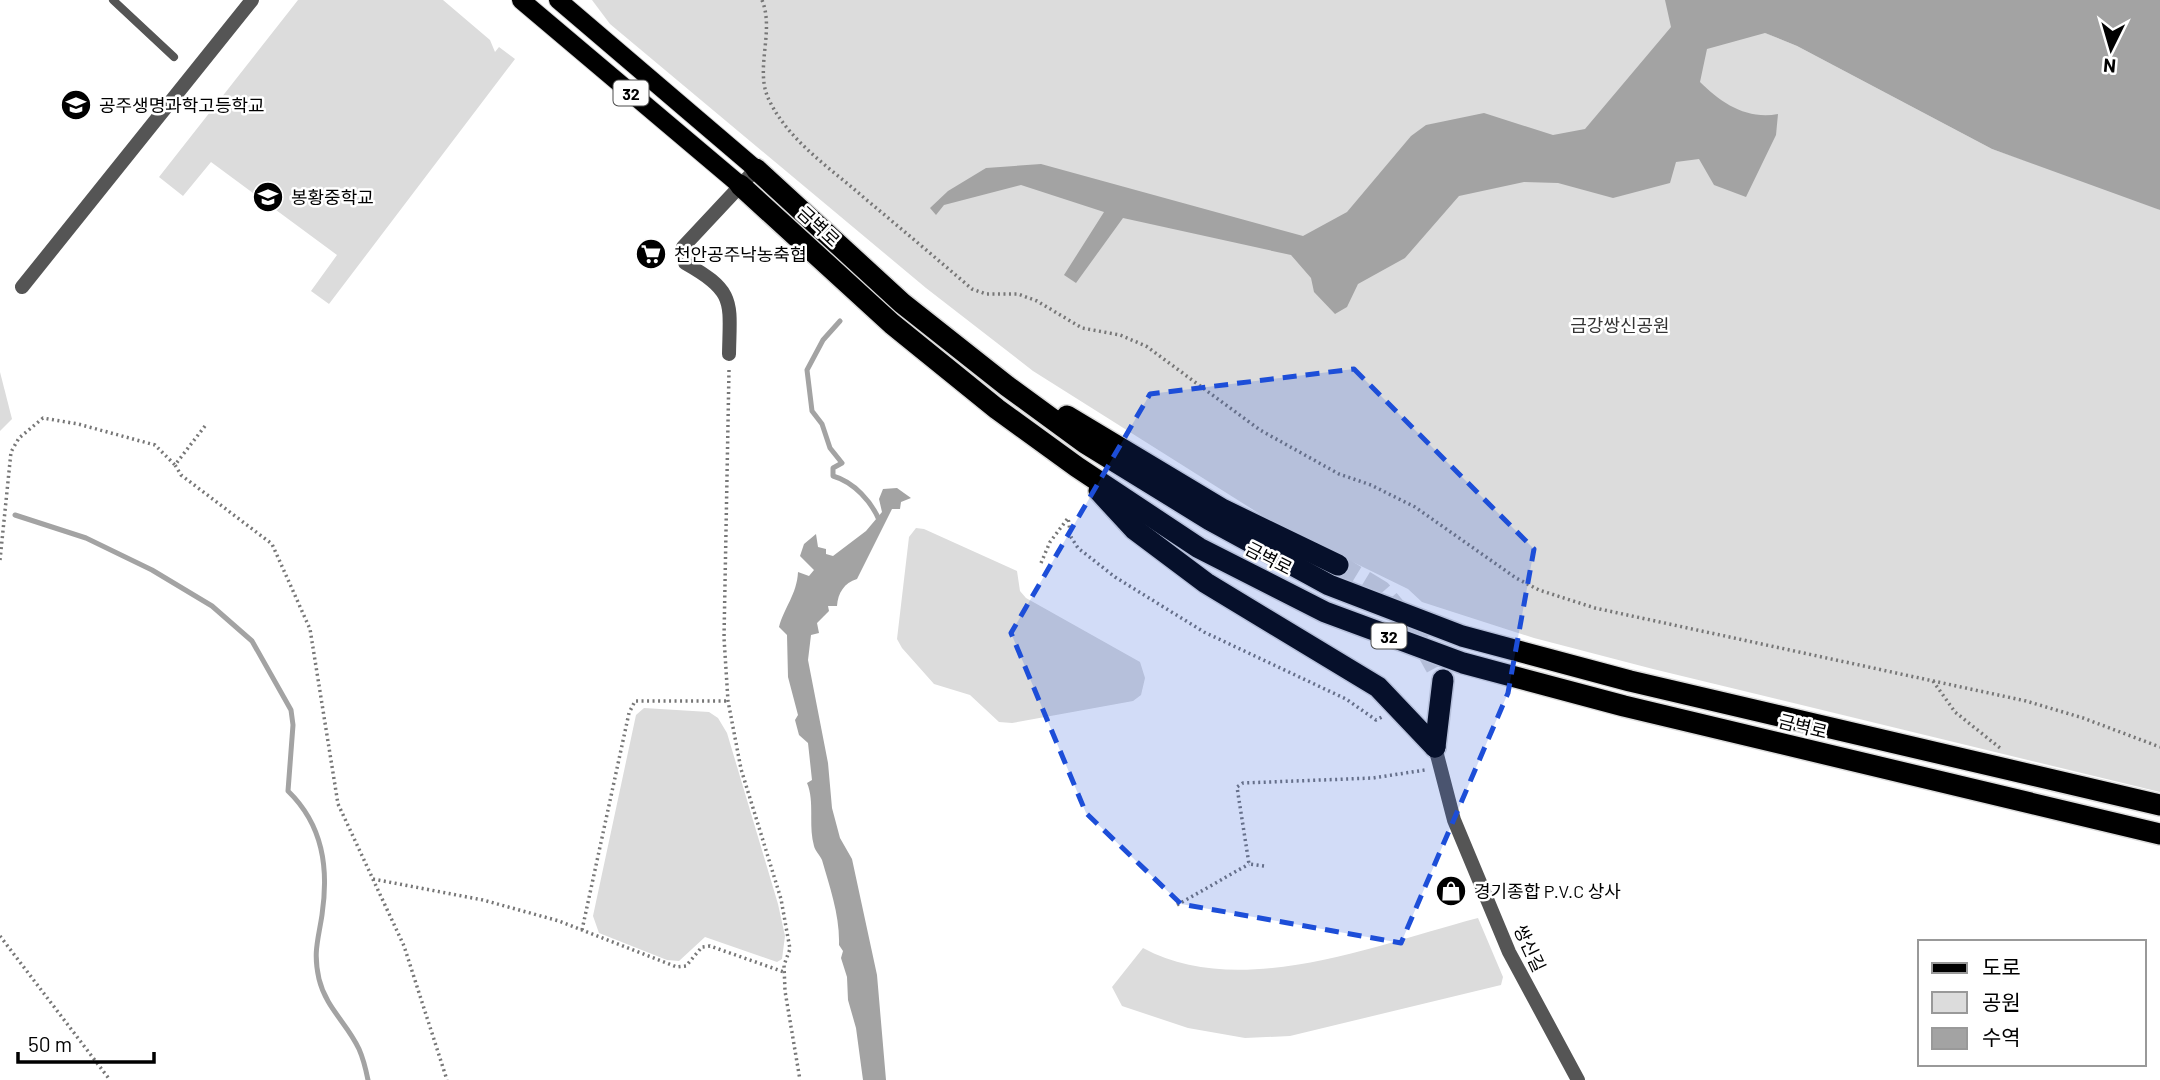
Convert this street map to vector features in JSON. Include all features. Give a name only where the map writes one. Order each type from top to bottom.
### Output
[{"type":"highway","name":"금벽로","points":[[756,169],[902,303],[1085,443],[1210,520],[1329,586],[1462,636],[1630,681],[2160,805]]},
{"type":"highway","name":"금벽로","points":[[740,185],[892,324],[997,409],[1077,467],[1199,548],[1325,612],[1463,663],[1624,706],[2160,834]]},
{"type":"highway","points":[[970,356],[1222,509],[1338,565]]},
{"type":"highway","points":[[1077,467],[1134,529],[1206,583],[1378,687],[1438,757]]},
{"type":"highway","points":[[1438,757],[1443,680]]},
{"type":"main road","name":"금벽로","points":[[521,0],[740,185]]},
{"type":"main road","name":"금벽로","points":[[563,3],[756,169]]},
{"type":"street","points":[[22,287],[252,0]]},
{"type":"street","points":[[729,354],[729,300],[720,288],[685,263],[683,247],[756,169]]},
{"type":"street","name":"쌍신길","points":[[1438,757],[1454,820],[1509,952],[1578,1080]]},
{"type":"lane","points":[[113,0],[174,57]]},
{"type":"path","points":[[762,0],[768,30],[764,79],[769,99],[784,122],[811,154],[972,289],[986,294],[1018,294],[1037,301],[1082,328],[1120,335],[1146,346],[1260,430],[1339,474],[1371,485],[1415,507],[1500,567],[1539,590],[1595,608],[2026,701],[2082,718],[2160,747]]},
{"type":"path","points":[[729,354],[724,638],[728,701],[741,769],[780,899],[790,949],[784,972],[800,1080]]},
{"type":"path","points":[[0,560],[11,452],[19,438],[43,418],[78,424],[155,445],[175,464],[181,475],[272,544],[310,629],[338,804],[404,946],[447,1080]]},
{"type":"path","points":[[175,464],[205,426]]},
{"type":"path","points":[[1041,563],[1050,542],[1068,518],[1071,537],[1079,548],[1115,577],[1204,632],[1346,699],[1376,720],[1400,710]]},
{"type":"path","points":[[1933,681],[1955,712],[1999,746],[2026,775]]},
{"type":"path","points":[[582,930],[629,713],[635,701],[728,701]]},
{"type":"path","points":[[1249,864],[1237,787],[1243,783],[1373,778],[1438,757]]},
{"type":"path","points":[[1177,905],[1249,864],[1264,866]]},
{"type":"path","points":[[373,878],[483,900],[582,930],[677,967],[686,966],[702,947],[710,946],[784,972]]},
{"type":"path","points":[[0,936],[110,1080]]},
{"type":"highlighted area","points":[[1354,369],[1534,549],[1508,693],[1401,943],[1181,904],[1086,813],[1011,633],[1150,394]]},
{"type":"green space","points":[[298,0],[443,0],[490,40],[495,52],[499,47],[515,59],[329,304],[311,291],[337,255],[211,162],[183,196],[159,177]]},
{"type":"green space","name":"금강쌍신공원","points":[[592,0],[1686,0],[1797,46],[1992,149],[2145,202],[2160,210],[2160,792],[1653,669],[1534,638],[1422,602],[1408,589],[1279,526],[1033,371],[926,288],[610,24]]},
{"type":"green space","points":[[0,372],[12,419],[0,431]]},
{"type":"green space","points":[[916,528],[924,529],[1017,571],[1020,591],[1026,598],[1140,662],[1145,678],[1141,695],[1133,701],[1012,723],[999,722],[970,695],[934,684],[897,639],[909,537]]},
{"type":"green space","points":[[644,708],[709,712],[718,718],[727,733],[785,936],[782,959],[777,962],[705,937],[679,961],[667,960],[599,933],[593,916],[636,715]]},
{"type":"green space","points":[[1478,918],[1503,977],[1501,985],[1290,1036],[1245,1038],[1188,1028],[1122,1006],[1112,987],[1143,948],[1181,963],[1222,969],[1265,969],[1354,953]]},
{"type":"water","points":[[1665,0],[2160,0],[2160,210],[1992,149],[1797,46],[1765,33],[1707,49],[1700,82],[1735,108],[1756,114],[1778,114],[1776,135],[1746,197],[1714,185],[1699,159],[1676,162],[1670,183],[1613,198],[1558,183],[1524,182],[1459,196],[1405,258],[1358,284],[1347,307],[1335,314],[1314,292],[1311,278],[1291,255],[1123,218],[1076,283],[1064,275],[1104,212],[1021,185],[944,205],[936,215],[930,208],[948,191],[986,168],[1041,164],[1303,236],[1347,212],[1411,136],[1426,125],[1484,113],[1553,135],[1585,129],[1671,27]]},
{"type":"water","points":[[897,488],[911,498],[901,502],[900,509],[892,509],[857,579],[845,586],[837,606],[828,606],[829,611],[817,623],[819,633],[811,635],[808,660],[828,763],[832,808],[840,838],[852,859],[877,975],[886,1080],[863,1080],[856,1028],[848,1000],[847,977],[841,958],[843,951],[839,945],[836,913],[822,860],[812,838],[811,798],[807,783],[812,780],[808,743],[799,735],[795,720],[798,715],[788,677],[787,635],[779,627],[798,572],[809,576],[814,570],[800,556],[804,544],[816,534],[818,547],[826,549],[826,554],[833,556],[866,531],[882,512],[879,499],[883,489]]},
{"type":"waterway","points":[[840,321],[823,340],[807,370],[812,411],[822,424],[830,448],[842,463],[833,468],[833,476],[848,483],[861,494],[880,522]]},
{"type":"waterway","points":[[15,515],[86,538],[152,570],[212,606],[252,641],[291,710],[293,725],[288,791],[309,818],[321,848],[325,881],[316,954],[319,979],[327,999],[359,1049],[368,1080]]},
{"type":"tunnel","points":[[1338,565],[1381,591],[1417,633],[1443,680]]},
{"type":"place","name":"공주생명과학고등학교","points":[[76,105]]},
{"type":"place","name":"봉황중학교","points":[[268,197]]},
{"type":"place","name":"천안공주낙농축협","points":[[651,254]]},
{"type":"place","name":"경기종합 P.V.C 상사","points":[[1451,891]]}]
